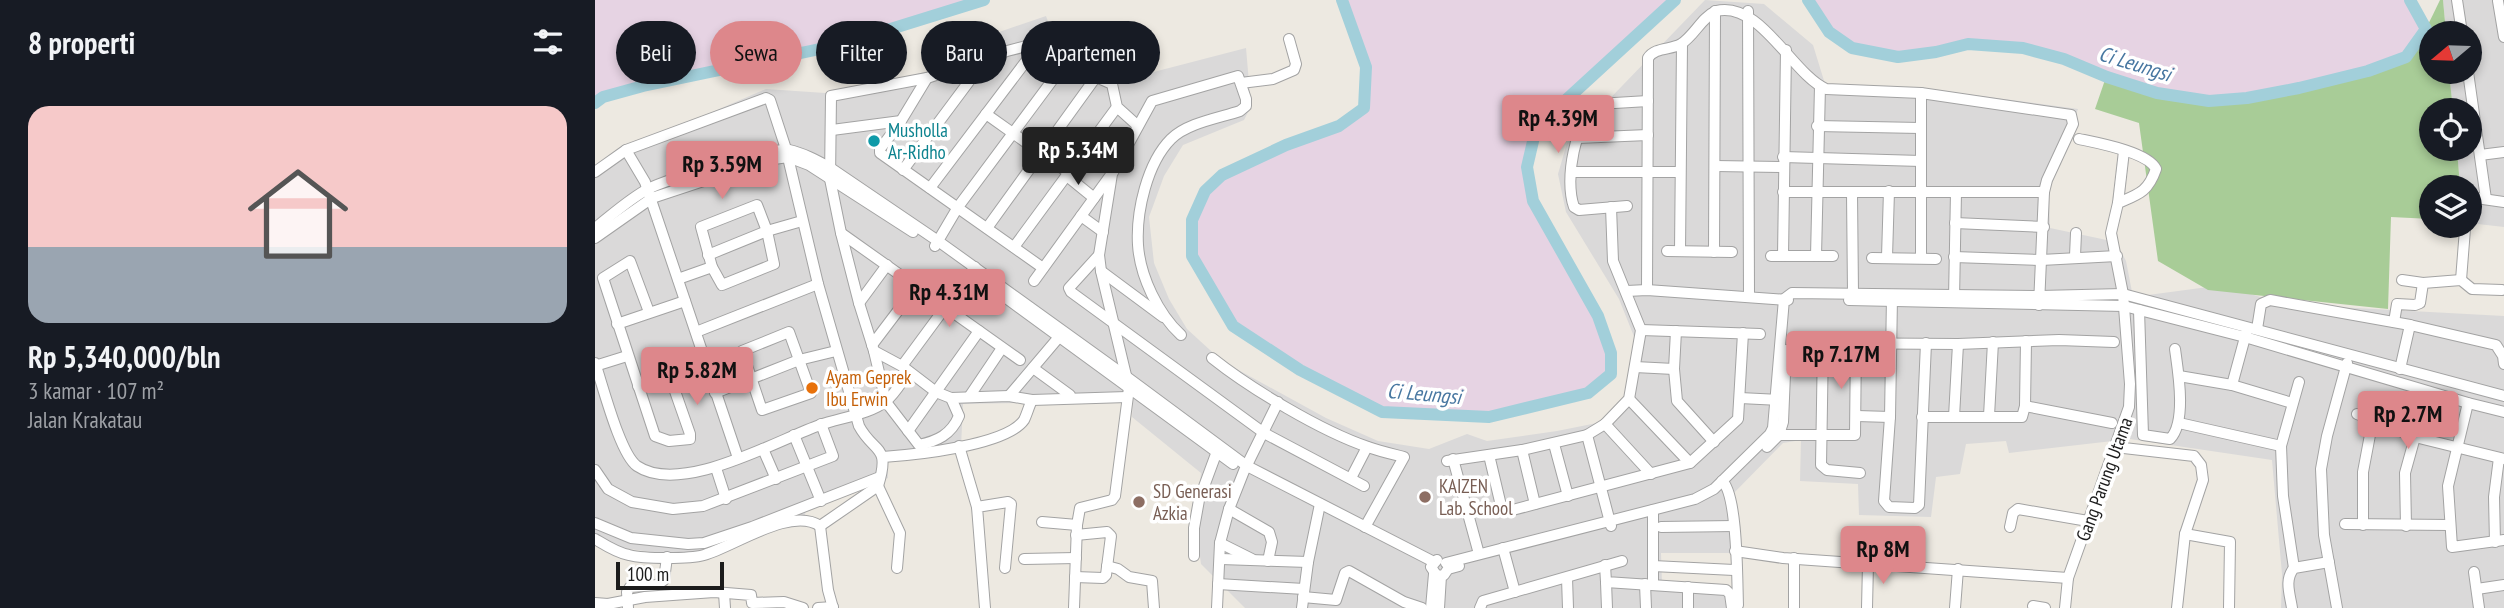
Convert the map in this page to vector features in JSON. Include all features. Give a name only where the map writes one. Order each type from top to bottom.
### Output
[{"type":"street","points":[[2457,0],[2460,21]]},
{"type":"street","points":[[2498,1],[2504,37]]},
{"type":"street","points":[[1647,290],[1649,54],[1682,44],[1714,11],[1734,6],[1748,11],[1763,22],[1820,86],[1921,93],[2071,115],[2073,124],[2044,192],[2040,300]]},
{"type":"street","points":[[1714,11],[1714,251]]},
{"type":"street","points":[[1748,11],[1749,296]]},
{"type":"street","points":[[1241,83],[1273,79],[1294,70],[1296,64],[1289,39]]},
{"type":"street","points":[[1680,251],[1682,44]]},
{"type":"street","points":[[1783,256],[1786,50]]},
{"type":"street","points":[[930,188],[1021,68]]},
{"type":"street","points":[[1034,281],[1112,174],[1150,102],[1238,76],[1246,104],[1243,109],[1177,134],[1169,141],[1148,177],[1138,244],[1144,271],[1165,318]]},
{"type":"street","points":[[921,79],[834,94],[831,99],[830,179],[841,233],[886,402],[919,445],[940,440],[959,416],[951,398]]},
{"type":"street","points":[[923,84],[880,149],[880,153],[1043,268]]},
{"type":"street","points":[[903,170],[967,84]]},
{"type":"street","points":[[937,243],[958,208],[1049,84]]},
{"type":"street","points":[[987,228],[1091,84]]},
{"type":"street","points":[[1112,84],[1117,107],[1138,126]]},
{"type":"street","points":[[1816,256],[1820,86]]},
{"type":"street","points":[[1921,93],[1921,258]]},
{"type":"street","points":[[595,172],[626,150],[766,98],[772,102],[787,153],[818,285],[855,414],[863,433],[883,457],[879,482],[900,533],[897,568]]},
{"type":"street","points":[[1627,206],[1576,209],[1572,203],[1571,172],[1577,138],[1582,121],[1598,104],[1648,101]]},
{"type":"street","points":[[1014,247],[1117,107]]},
{"type":"street","points":[[986,114],[1042,152],[1094,198]]},
{"type":"street","points":[[832,130],[901,121]]},
{"type":"street","points":[[1817,126],[1920,128]]},
{"type":"street","points":[[1577,138],[1647,135]]},
{"type":"street","points":[[2079,139],[2152,162],[2156,169],[2144,192],[2117,203]]},
{"type":"street","points":[[626,150],[650,193],[738,458]]},
{"type":"street","name":"Gang Parung Utama","points":[[2065,608],[2068,578],[2129,407],[2130,384],[2123,294],[2111,233],[2124,151]]},
{"type":"street","points":[[2482,155],[2504,152]]},
{"type":"street","points":[[787,153],[937,243]]},
{"type":"street","points":[[595,228],[650,193],[787,153],[829,167],[937,243],[1216,454],[1439,568],[1653,513],[1695,499],[1725,483],[1779,435],[1783,422],[1780,400]]},
{"type":"street","points":[[1714,166],[1749,167],[1817,158],[1921,161]]},
{"type":"street","points":[[2481,161],[2486,199]]},
{"type":"street","points":[[1571,172],[1680,172]]},
{"type":"street","points":[[1075,608],[1076,530],[1080,508],[1112,500],[1115,496],[1128,387],[1099,255],[1112,174]]},
{"type":"street","points":[[1887,257],[1889,191]]},
{"type":"street","points":[[1783,192],[2044,192]]},
{"type":"street","points":[[1954,297],[1956,192]]},
{"type":"street","points":[[595,238],[650,193]]},
{"type":"street","points":[[1852,193],[1853,293]]},
{"type":"street","points":[[2482,199],[2504,202]]},
{"type":"street","points":[[757,205],[767,231],[774,264],[725,285],[720,283],[700,230],[703,226],[757,205]]},
{"type":"street","points":[[1479,554],[1450,460],[1522,450],[1587,435],[1605,424],[1629,399],[1641,330],[1613,261],[1611,206]]},
{"type":"street","points":[[1081,216],[1103,232]]},
{"type":"street","points":[[708,255],[767,231],[802,221]]},
{"type":"street","points":[[1955,223],[2044,227]]},
{"type":"street","points":[[841,233],[1020,360]]},
{"type":"street","points":[[2075,256],[2076,233]]},
{"type":"street","points":[[2461,280],[2464,238]]},
{"type":"street","points":[[1667,251],[1732,252]]},
{"type":"street","points":[[1099,255],[1069,289],[1263,433],[1364,486]]},
{"type":"street","points":[[1771,256],[1833,256]]},
{"type":"street","points":[[1954,257],[2041,260],[2075,256],[2117,256]]},
{"type":"street","points":[[1872,258],[1936,259]]},
{"type":"street","points":[[649,312],[629,261],[602,279],[656,437],[669,441],[690,439],[669,374]]},
{"type":"street","points":[[859,303],[887,265]]},
{"type":"street","points":[[678,279],[712,267]]},
{"type":"street","points":[[627,356],[595,365],[627,457],[649,471],[670,474],[689,474],[716,468],[821,424],[886,402],[905,369],[973,270]]},
{"type":"street","points":[[973,270],[1059,337],[1245,469]]},
{"type":"street","points":[[1101,271],[1165,318],[1181,335]]},
{"type":"street","points":[[2402,280],[2423,283],[2461,280],[2472,289],[2502,290]]},
{"type":"street","points":[[2394,322],[2397,304],[2420,303],[2423,283]]},
{"type":"street","points":[[696,332],[818,285]]},
{"type":"street","points":[[873,348],[916,287]]},
{"type":"street","points":[[1627,291],[1647,290],[1788,300],[1954,297],[2124,306],[2250,331],[2345,367],[2504,412]]},
{"type":"street","points":[[1725,483],[1770,434],[1776,420],[1788,300],[1792,293],[1853,293],[1892,297]]},
{"type":"street","points":[[2040,300],[2123,294],[2250,331],[2504,396]]},
{"type":"street","points":[[1892,297],[1885,504],[1889,507],[1915,508],[1920,503],[1926,343]]},
{"type":"street","points":[[2232,385],[2261,304],[2270,300],[2410,325],[2496,345],[2503,356],[2504,364]]},
{"type":"street","points":[[617,324],[685,301]]},
{"type":"street","points":[[2139,310],[2143,435],[2170,439],[2179,423],[2179,376],[2175,349]]},
{"type":"street","points":[[2400,369],[2410,325]]},
{"type":"street","points":[[1641,330],[1760,334]]},
{"type":"street","points":[[908,431],[979,331]]},
{"type":"street","points":[[1676,331],[1674,369],[1677,401],[1714,442]]},
{"type":"street","points":[[786,332],[791,333],[811,390],[810,394],[762,410],[751,379],[742,351],[786,332]]},
{"type":"street","points":[[1489,455],[1503,511],[1690,463],[1738,419],[1743,333]]},
{"type":"street","points":[[1009,396],[1059,337]]},
{"type":"street","points":[[1922,417],[2022,417],[2025,406],[2026,341]]},
{"type":"street","points":[[1779,435],[1853,436],[1857,416],[1856,342]]},
{"type":"street","points":[[1989,416],[1993,342]]},
{"type":"street","points":[[1808,343],[2114,342]]},
{"type":"street","points":[[1823,343],[1822,468],[1860,473]]},
{"type":"street","points":[[1954,417],[1958,344]]},
{"type":"street","points":[[873,348],[936,392],[951,398],[1009,396],[1032,400],[1128,387]]},
{"type":"street","points":[[969,397],[1002,348]]},
{"type":"street","points":[[715,393],[799,360],[837,351]]},
{"type":"street","points":[[2337,608],[2322,516],[2321,469],[2327,436],[2350,355]]},
{"type":"street","points":[[1212,358],[1278,402],[1336,434],[1367,447],[1405,457],[1365,527]]},
{"type":"street","points":[[638,386],[704,361]]},
{"type":"street","points":[[1635,367],[1674,369]]},
{"type":"street","points":[[1033,368],[1070,395]]},
{"type":"street","points":[[2179,376],[2232,385],[2292,403]]},
{"type":"street","points":[[2292,608],[2287,580],[2294,568],[2283,496],[2281,446],[2299,382]]},
{"type":"street","points":[[1740,398],[1780,400]]},
{"type":"street","points":[[1629,399],[1690,463]]},
{"type":"street","points":[[883,457],[931,453],[999,436],[1024,420],[1032,400]]},
{"type":"street","points":[[1217,608],[1220,543],[1229,509],[1245,469],[1278,402]]},
{"type":"street","points":[[2357,414],[2415,437],[2456,448],[2501,458],[2494,497],[2500,541],[2452,547],[2448,486],[2456,448],[2468,403]]},
{"type":"street","points":[[2025,406],[2112,423]]},
{"type":"street","points":[[1857,416],[1890,417]]},
{"type":"street","points":[[2363,525],[2363,472],[2373,419]]},
{"type":"street","points":[[2179,423],[2281,446]]},
{"type":"street","points":[[595,483],[632,502],[673,509],[703,506],[834,455],[821,424]]},
{"type":"street","points":[[1605,424],[1651,474]]},
{"type":"street","points":[[794,435],[821,500]]},
{"type":"street","points":[[1587,435],[1610,523]]},
{"type":"street","points":[[2406,526],[2405,473],[2415,437]]},
{"type":"street","points":[[1554,443],[1568,496]]},
{"type":"street","points":[[959,446],[977,507],[985,608]]},
{"type":"street","points":[[1351,478],[1367,447]]},
{"type":"street","points":[[2115,447],[2194,456],[2198,460],[2203,480],[2185,534],[2177,608]]},
{"type":"street","points":[[763,449],[776,479]]},
{"type":"street","points":[[1522,450],[1535,504]]},
{"type":"street","points":[[1194,556],[1194,528],[1199,500],[1216,454]]},
{"type":"street","points":[[716,468],[726,499]]},
{"type":"street","points":[[595,471],[608,489]]},
{"type":"street","points":[[595,523],[632,538],[704,543],[879,482]]},
{"type":"street","points":[[820,526],[879,482]]},
{"type":"street","points":[[1725,483],[1734,526],[1739,608]]},
{"type":"street","points":[[977,507],[1008,502],[1011,504],[1005,568]]},
{"type":"street","points":[[1319,508],[1365,527],[1439,568],[1479,554],[1503,551]]},
{"type":"street","points":[[1303,598],[1319,508]]},
{"type":"street","points":[[1229,509],[1269,532],[1272,542],[1268,561]]},
{"type":"street","points":[[2010,527],[2013,513],[2018,509],[2088,521]]},
{"type":"street","points":[[1646,608],[1653,566],[1653,513]]},
{"type":"street","points":[[595,539],[629,555],[703,555],[782,523],[803,519],[820,526]]},
{"type":"street","points":[[1042,522],[1076,530],[1109,532],[1111,543],[1106,575],[1103,578],[1075,577]]},
{"type":"street","points":[[2345,524],[2449,525]]},
{"type":"street","points":[[818,608],[833,608],[828,590],[820,526]]},
{"type":"street","points":[[1661,527],[1734,526]]},
{"type":"street","points":[[2185,534],[2230,542],[2229,608]]},
{"type":"street","points":[[1220,543],[1254,560]]},
{"type":"street","points":[[1503,551],[1515,592]]},
{"type":"street","points":[[1735,551],[1794,558],[2068,578]]},
{"type":"street","points":[[628,604],[627,592],[630,587],[657,585],[664,580],[667,557]]},
{"type":"street","points":[[1024,559],[1076,558]]},
{"type":"street","points":[[1794,558],[1794,608]]},
{"type":"street","points":[[1221,559],[1308,562]]},
{"type":"street","points":[[1481,608],[1483,601],[1622,561]]},
{"type":"street","points":[[2294,568],[2329,562]]},
{"type":"street","points":[[1867,608],[1868,564]]},
{"type":"street","points":[[1605,565],[1607,608]]},
{"type":"street","points":[[1107,566],[1118,569],[1129,577],[1152,581],[1154,608]]},
{"type":"street","points":[[1653,566],[1734,570]]},
{"type":"street","points":[[1431,608],[1439,568]]},
{"type":"street","points":[[1439,568],[1439,608]]},
{"type":"street","points":[[1955,608],[1958,569]]},
{"type":"street","points":[[1218,584],[1303,598],[1336,600],[1345,573],[1349,571],[1404,602],[1422,608]]},
{"type":"street","points":[[2474,572],[2479,608]]},
{"type":"street","points":[[1567,578],[1568,608]]},
{"type":"street","points":[[1606,582],[1726,590],[1730,594],[1732,608]]},
{"type":"street","points":[[2477,589],[2504,585]]},
{"type":"street","points":[[1688,587],[1689,608]]},
{"type":"street","points":[[595,603],[645,603],[724,593],[751,595],[752,603],[784,602],[803,608]]},
{"type":"street","points":[[724,593],[725,608]]},
{"type":"street","points":[[2033,606],[2045,608]]},
{"type":"shaded area","points":[[595,0],[984,0],[907,24],[907,21],[816,21],[816,48],[802,51],[802,21],[710,21],[710,71],[696,74],[696,21],[616,21],[616,84],[652,84],[603,97],[595,103]]},
{"type":"shaded area","points":[[1342,0],[1675,0],[1554,111],[1534,137],[1527,167],[1533,201],[1597,314],[1611,353],[1611,374],[1588,393],[1489,417],[1382,412],[1302,371],[1233,326],[1192,256],[1192,220],[1205,191],[1222,175],[1286,145],[1339,126],[1364,108],[1366,67]]},
{"type":"shaded area","points":[[1705,0],[1764,4],[1813,45],[1825,84],[1936,90],[2078,109],[2049,191],[2050,228],[2116,242],[2126,261],[2133,297],[2223,285],[2282,304],[2504,316],[2504,608],[2281,608],[2282,574],[2272,460],[2130,439],[2009,453],[2006,441],[1966,444],[1960,474],[1936,477],[1931,517],[1859,515],[1858,484],[1800,481],[1801,440],[1783,443],[1729,498],[1734,553],[1661,553],[1662,584],[1736,587],[1738,608],[1245,608],[1201,564],[1195,519],[1201,473],[1132,417],[1133,401],[963,404],[961,447],[887,459],[888,478],[806,508],[805,515],[707,555],[657,553],[617,547],[595,534],[595,171],[626,149],[766,89],[825,93],[876,84],[907,84],[907,76],[921,73],[921,84],[1007,84],[1007,29],[1021,25],[1021,84],[1160,84],[1160,70],[1246,48],[1251,106],[1244,120],[1183,145],[1164,176],[1149,217],[1154,263],[1169,299],[1187,329],[1222,361],[1326,418],[1378,441],[1429,449],[1467,434],[1487,441],[1597,423],[1620,409],[1634,385],[1639,349],[1619,299],[1566,212],[1558,174],[1567,143]]},
{"type":"shaded area","points":[[1808,0],[2410,0],[2422,21],[2419,21],[2419,39],[2406,57],[2368,71],[2299,88],[2247,98],[2209,101],[2157,93],[2106,77],[2065,59],[2023,48],[1968,44],[1898,57],[1852,48],[1829,32]]},
{"type":"shaded area","points":[[2443,0],[2504,0],[2504,227],[2482,224],[2482,175],[2459,175],[2458,161],[2482,161],[2482,98],[2452,98],[2450,84],[2482,84],[2482,21],[2445,21]]},
{"type":"shaded area","points":[[1046,16],[1048,21],[1031,21]]},
{"type":"green space","points":[[2440,0],[2443,0],[2445,21],[2430,21]]},
{"type":"green space","points":[[2419,40],[2419,84],[2450,84],[2452,98],[2419,98],[2419,161],[2458,161],[2459,175],[2419,175],[2419,218],[2391,217],[2388,309],[2208,290],[2158,261],[2139,123],[2095,109],[2106,77],[2170,96],[2210,101],[2226,100],[2345,78],[2395,62]]},
{"type":"waterway","name":"Ci Leungsi","points":[[595,103],[603,97],[643,86],[839,45],[984,0]]},
{"type":"waterway","name":"Ci Leungsi","points":[[1342,0],[1366,67],[1364,108],[1339,126],[1286,145],[1222,175],[1205,191],[1192,220],[1192,256],[1233,326],[1300,370],[1382,412],[1489,417],[1588,393],[1611,374],[1611,353],[1598,316],[1533,201],[1527,167],[1534,137],[1554,111],[1675,0]]},
{"type":"waterway","name":"Ci Leungsi","points":[[1808,0],[1829,32],[1852,48],[1898,57],[1968,44],[2023,48],[2064,59],[2107,77],[2157,93],[2209,101],[2247,98],[2299,88],[2368,71],[2406,57],[2426,29],[2410,0]]},
{"type":"place","name":"Musholla Ar-Ridho","points":[[874,141]]},
{"type":"place","name":"Ayam Geprek Ibu Erwin","points":[[812,388]]},
{"type":"place","name":"KAIZEN Lab. School","points":[[1425,497]]},
{"type":"place","name":"SD Generasi Azkia","points":[[1139,502]]}]
